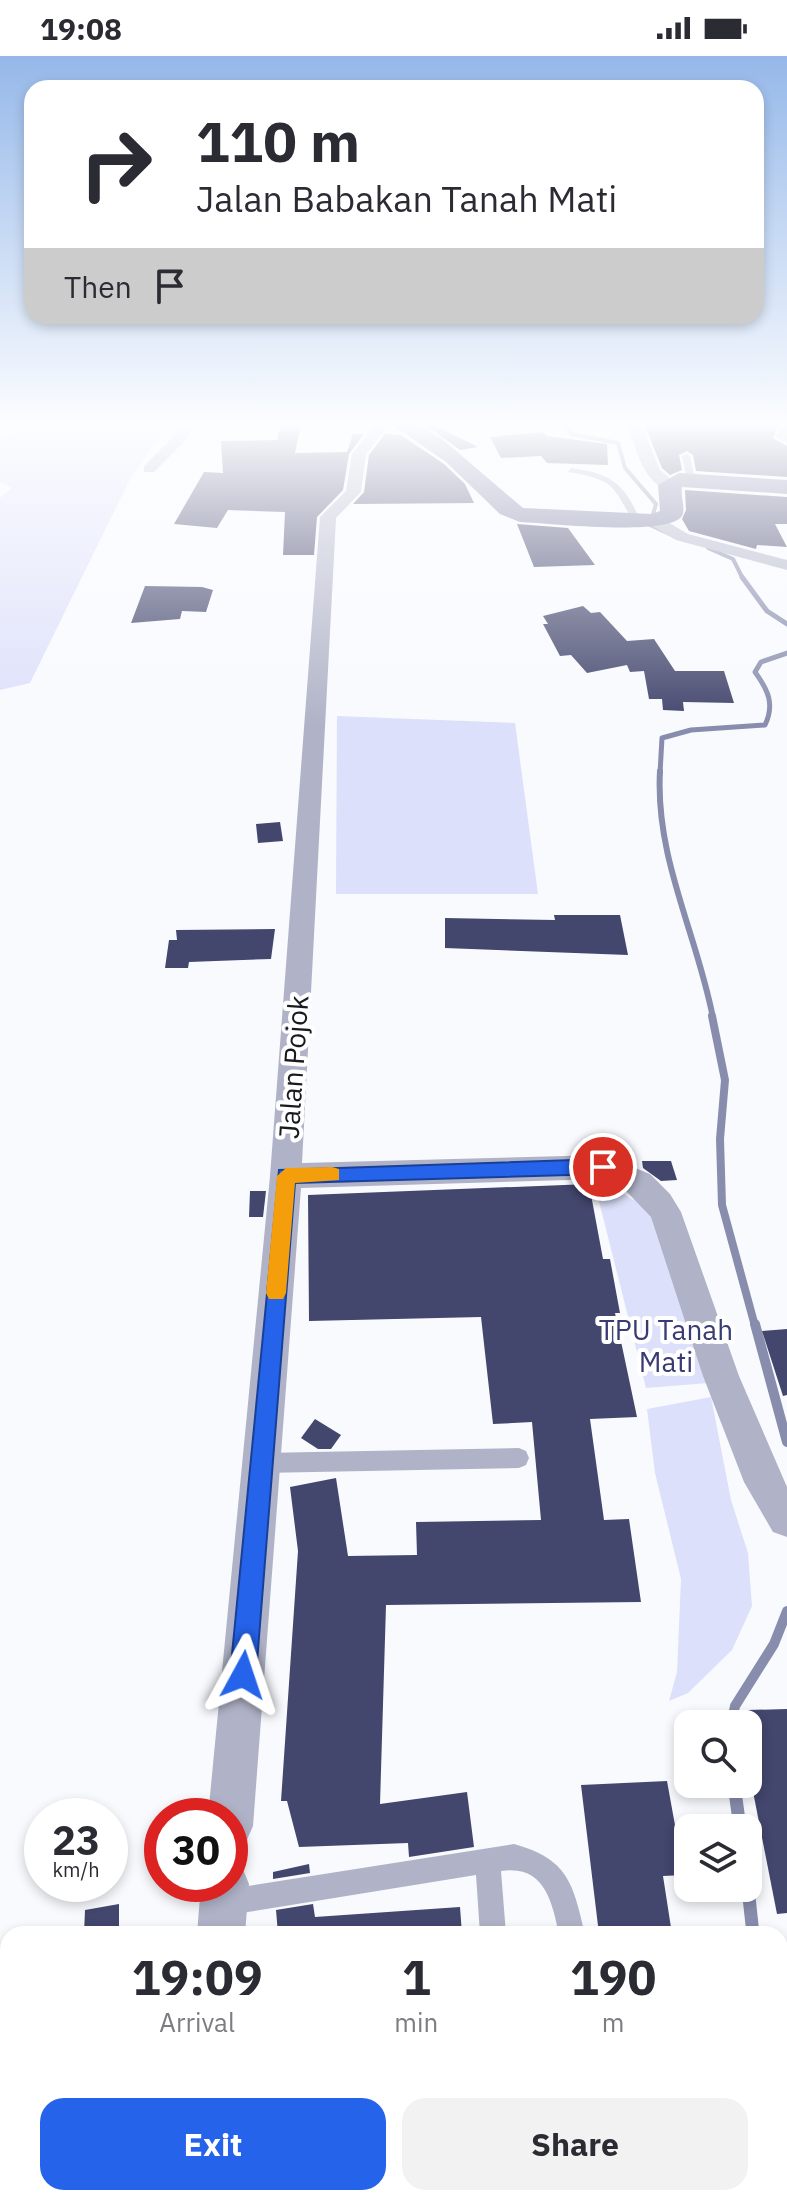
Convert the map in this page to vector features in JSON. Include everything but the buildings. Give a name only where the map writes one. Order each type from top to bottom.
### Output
[{"type":"street","name":"Jalan Pojok","points":[[232,1798],[286,1176],[327,524]]},
{"type":"street","points":[[654,524],[682,537],[787,565]]},
{"type":"street","points":[[286,1176],[603,1167],[624,1172],[637,1180],[665,1212],[753,1459],[777,1512],[787,1518]]},
{"type":"lane","points":[[262,1463],[519,1458]]},
{"type":"lane","points":[[223,1907],[514,1856],[537,1860],[554,1877],[565,1900],[570,1926]]},
{"type":"lane","points":[[488,1860],[492,1926]]},
{"type":"green space","points":[[0,524],[108,524],[30,683],[0,690]]},
{"type":"green space","points":[[337,716],[515,723],[538,894],[336,894]]},
{"type":"green space","name":"TPU Tanah Mati","points":[[595,1185],[615,1189],[660,1215],[709,1383],[646,1388]]},
{"type":"green space","points":[[711,1397],[731,1500],[748,1553],[752,1606],[732,1650],[688,1693],[669,1701],[677,1672],[681,1579],[655,1473],[647,1409]]},
{"type":"waterway","points":[[650,524],[676,537]]},
{"type":"waterway","points":[[708,548],[733,559],[742,577]]},
{"type":"waterway","points":[[742,577],[767,611],[787,624]]},
{"type":"waterway","points":[[660,773],[662,738],[691,730],[765,725],[769,697],[755,672],[761,662],[787,653]]},
{"type":"waterway","points":[[660,773],[660,803],[670,865],[713,1018]]},
{"type":"waterway","points":[[712,1016],[725,1080],[720,1139],[722,1205],[755,1326]]},
{"type":"waterway","points":[[755,1324],[787,1442]]},
{"type":"waterway","points":[[734,1710],[774,1644],[787,1611]]},
{"type":"waterway","points":[[736,1798],[738,1814]]},
{"type":"waterway","points":[[750,1902],[752,1926]]},
{"type":"slow traffic","points":[[276,1293],[286,1176],[332,1174]]},
{"type":"route","points":[[243,1675],[286,1176],[603,1167]]}]
